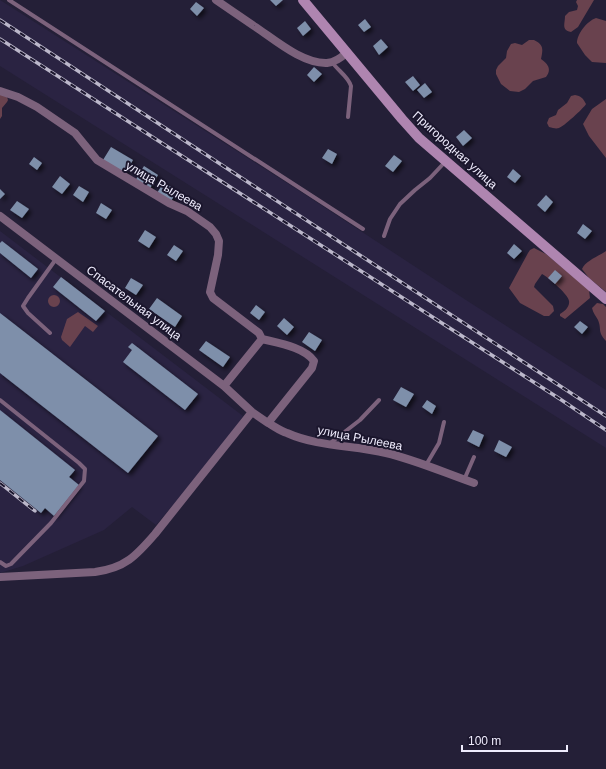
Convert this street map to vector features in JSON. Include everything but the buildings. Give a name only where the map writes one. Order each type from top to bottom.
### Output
[{"type":"main road","name":"Пригородная улица","points":[[303,0],[408,126],[445,161],[606,299]]},
{"type":"street","points":[[216,0],[300,56],[320,62],[332,62],[346,53]]},
{"type":"street","name":"улица Рылеева","points":[[0,91],[18,97],[37,107],[75,133],[97,160],[168,203],[187,211],[210,227],[216,234],[219,241],[218,255],[210,287],[211,295],[220,304],[259,333],[262,339]]},
{"type":"street","name":"Спасательная улица","points":[[0,216],[224,386],[252,412]]},
{"type":"street","points":[[224,386],[262,339],[283,344],[311,357],[314,361],[312,368],[268,423]]},
{"type":"street","points":[[0,577],[96,572],[109,570],[126,562],[143,548],[155,534],[252,412]]},
{"type":"street","name":"улица Рылеева","points":[[252,412],[288,434],[329,444],[387,453],[426,465],[474,484]]},
{"type":"lane","points":[[9,0],[364,229]]},
{"type":"lane","points":[[332,62],[337,70],[350,81],[351,86],[348,117]]},
{"type":"lane","points":[[384,236],[390,219],[400,204],[430,178],[445,161]]},
{"type":"lane","points":[[50,333],[28,313],[24,306],[28,298],[57,258]]},
{"type":"lane","points":[[0,400],[85,469],[84,481],[52,523],[11,564],[6,566],[0,562]]},
{"type":"lane","points":[[329,444],[360,420],[379,400]]},
{"type":"lane","points":[[426,465],[439,443],[444,422]]},
{"type":"lane","points":[[464,480],[474,457]]},
{"type":"shaded area","points":[[0,0],[298,190],[606,390],[606,448],[0,66]]},
{"type":"shaded area","points":[[577,0],[594,0],[578,27],[571,32],[565,28],[565,16],[569,12],[577,10]]},
{"type":"shaded area","points":[[596,18],[606,21],[606,63],[592,62],[577,43],[577,39],[583,28]]},
{"type":"shaded area","points":[[529,40],[534,40],[540,44],[542,48],[541,59],[546,63],[549,72],[546,77],[533,81],[525,89],[519,92],[510,91],[501,84],[496,74],[496,70],[506,58],[507,51],[511,44],[515,43],[522,45]]},
{"type":"shaded area","points":[[0,94],[7,97],[8,100],[2,108],[2,116],[0,119]]},
{"type":"shaded area","points":[[575,95],[583,99],[586,104],[561,127],[549,127],[547,123],[549,118],[556,115],[558,110],[567,103],[571,96]]},
{"type":"shaded area","points":[[606,99],[606,158],[589,136],[583,124],[592,109]]},
{"type":"shaded area","points":[[0,231],[243,416],[238,425],[209,463],[156,525],[132,507],[104,530],[23,566],[0,573]]},
{"type":"shaded area","points":[[534,248],[546,254],[589,290],[590,298],[565,319],[560,316],[560,314],[568,307],[568,298],[558,286],[542,274],[534,287],[553,306],[554,311],[549,316],[544,316],[520,303],[509,288],[528,253]]},
{"type":"shaded area","points":[[606,251],[606,292],[589,278],[582,269],[589,261]]},
{"type":"shaded area","points":[[52,295],[56,295],[60,301],[56,307],[52,307],[48,303],[48,299]]},
{"type":"shaded area","points":[[597,303],[603,304],[606,307],[606,341],[601,333],[598,320],[592,308]]},
{"type":"shaded area","points":[[78,312],[98,326],[93,332],[85,326],[70,347],[62,340],[61,337],[67,319]]},
{"type":"railway","points":[[0,20],[606,416]]},
{"type":"railway","points":[[0,39],[606,430]]},
{"type":"railway","points":[[0,483],[35,511]]}]
